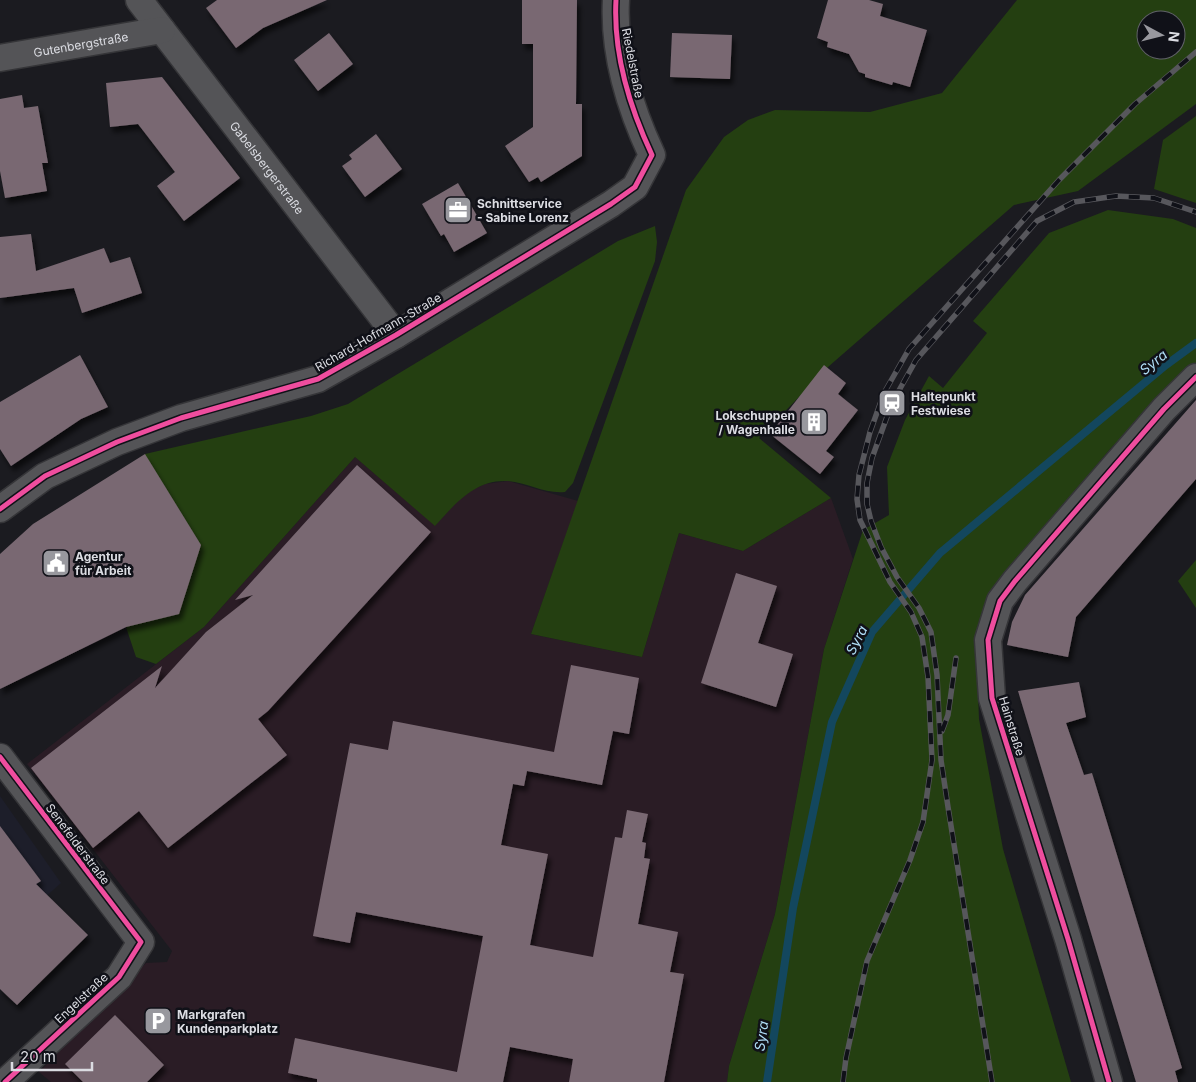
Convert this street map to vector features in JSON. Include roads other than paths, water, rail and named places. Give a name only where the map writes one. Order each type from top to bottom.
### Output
[{"type":"street","name":"Gabelsbergerstraße","points":[[139,0],[396,335]]},
{"type":"street","name":"Riedelstraße","points":[[616,0],[615,28],[624,78],[635,120],[652,155]]},
{"type":"street","name":"Gutenbergstraße","points":[[0,58],[162,30]]},
{"type":"street","name":"Richard-Hofmann-Straße","points":[[0,509],[45,476],[117,442],[181,418],[318,379],[396,335],[611,204],[635,186],[652,155]]},
{"type":"street","name":"Hainstraße","points":[[1109,1082],[1068,939],[992,698],[988,640],[1000,601],[1015,581],[1164,409],[1196,378]]},
{"type":"street","name":"Senefelderstraße","points":[[0,757],[141,942]]},
{"type":"street","name":"Engelstraße","points":[[5,1082],[119,977],[141,942]]},
{"type":"waterway","name":"Syra","points":[[767,1082],[793,908],[832,722],[872,632],[940,553],[1166,365],[1196,343]]},
{"type":"railway","points":[[843,1082],[846,1058],[867,961],[910,860],[923,822],[932,760],[928,677],[922,637],[911,612],[890,582],[860,520],[857,499],[859,475],[870,432],[884,393],[909,349],[1059,180],[1135,104],[1196,52]]},
{"type":"railway","points":[[992,1082],[941,760],[937,675],[931,632],[919,608],[897,577],[881,547],[871,521],[867,504],[867,483],[872,458],[892,403],[916,360],[1037,221],[1074,202],[1116,196],[1154,198],[1196,212]]},
{"type":"railway","points":[[942,731],[948,715],[956,658]]},
{"type":"place","name":"Schnittservice - Sabine Lorenz","points":[[458,210]]},
{"type":"place","name":"Haltepunkt Festwiese","points":[[892,403]]},
{"type":"place","name":"Lokschuppen / Wagenhalle","points":[[814,422]]},
{"type":"place","name":"Agentur für Arbeit","points":[[56,563]]},
{"type":"place","name":"Markgrafen Kundenparkplatz","points":[[158,1021]]}]
